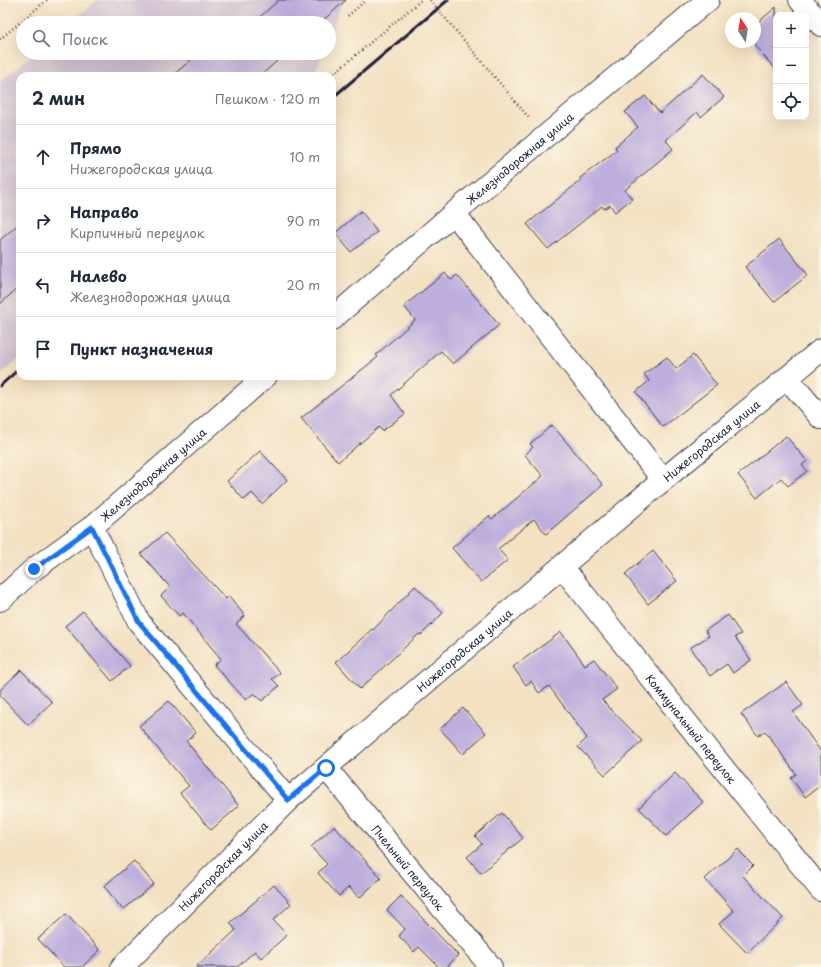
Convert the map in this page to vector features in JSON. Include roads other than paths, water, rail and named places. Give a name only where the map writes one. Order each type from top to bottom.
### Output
[{"type":"street","name":"Железнодорожная улица","points":[[336,316],[454,213],[708,0]]},
{"type":"street","points":[[800,0],[821,25]]},
{"type":"street","points":[[454,213],[663,480]]},
{"type":"street","name":"Нижегородская улица","points":[[122,967],[288,800],[663,480],[821,350]]},
{"type":"street","points":[[787,378],[821,418]]},
{"type":"street","name":"Железнодорожная улица","points":[[0,600],[34,569],[92,527],[261,380]]},
{"type":"street","points":[[92,527],[139,622],[288,800]]},
{"type":"street","name":"Коммунальный переулок","points":[[562,567],[821,890]]},
{"type":"street","name":"Пчельный переулок","points":[[326,768],[491,967]]},
{"type":"railway","points":[[336,95],[448,0]]},
{"type":"railway","points":[[0,386],[16,372]]}]
